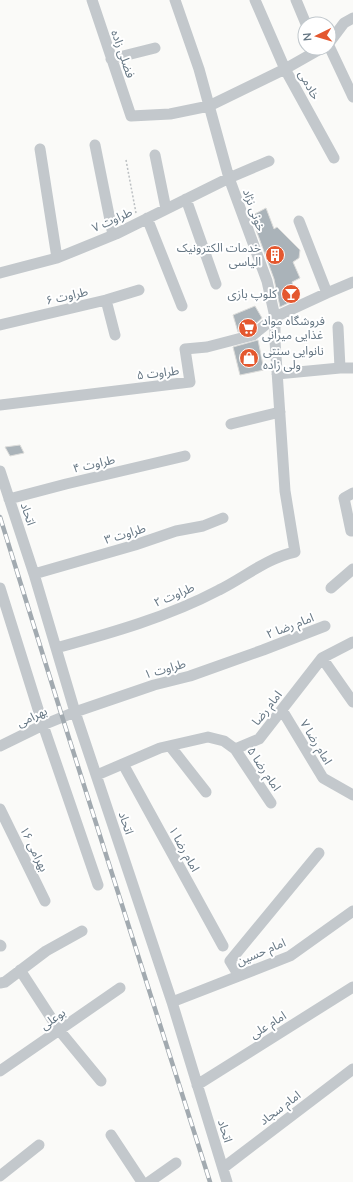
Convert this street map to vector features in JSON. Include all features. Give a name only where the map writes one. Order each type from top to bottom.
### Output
[{"type":"street","name":"فضلی زاده","points":[[92,0],[130,116],[170,114],[209,106]]},
{"type":"street","name":"خونی نژاد","points":[[174,0],[199,69],[229,178],[267,281],[275,317],[277,374],[285,491],[295,552]]},
{"type":"street","name":"خادمی","points":[[255,0],[285,69],[334,158]]},
{"type":"street","points":[[296,0],[303,16]]},
{"type":"street","points":[[337,33],[344,23],[353,18]]},
{"type":"street","points":[[111,59],[155,48]]},
{"type":"street","points":[[209,106],[285,69],[307,56]]},
{"type":"street","points":[[328,56],[353,97]]},
{"type":"street","points":[[95,145],[113,235]]},
{"type":"street","points":[[40,148],[57,258]]},
{"type":"street","points":[[155,156],[166,209]]},
{"type":"street","name":"طراوت ۷","points":[[0,274],[57,258],[113,235],[229,178],[269,161]]},
{"type":"street","points":[[186,199],[216,284]]},
{"type":"street","points":[[143,221],[182,306]]},
{"type":"street","points":[[299,221],[327,293]]},
{"type":"street","points":[[275,317],[353,282]]},
{"type":"street","name":"طراوت ۶","points":[[0,325],[106,300],[139,290]]},
{"type":"street","points":[[106,300],[115,335]]},
{"type":"street","name":"طراوت ۵","points":[[0,405],[190,382],[185,349],[207,347],[253,335],[275,317]]},
{"type":"street","points":[[338,327],[340,368]]},
{"type":"street","points":[[277,374],[353,368]]},
{"type":"street","points":[[231,424],[280,412]]},
{"type":"street","name":"طراوت ۴","points":[[9,499],[186,456]]},
{"type":"street","name":"اتحاد","points":[[0,471],[34,574],[74,712],[97,775],[172,1002],[227,1182]]},
{"type":"street","points":[[351,531],[344,498],[353,493]]},
{"type":"street","name":"طراوت ۳","points":[[34,574],[135,545],[176,531],[202,526],[223,518]]},
{"type":"street","name":"طراوت ۲","points":[[56,648],[143,622],[172,611],[219,590],[283,555],[295,552]]},
{"type":"street","points":[[331,588],[353,569]]},
{"type":"street","points":[[0,588],[43,725],[98,885]]},
{"type":"street","name":"امام رضا ۲","points":[[263,650],[325,626]]},
{"type":"street","name":"امام رضا","points":[[235,749],[259,739],[322,658],[353,642]]},
{"type":"street","name":"طراوت ۱","points":[[74,712],[190,676],[263,650]]},
{"type":"street","points":[[322,658],[353,702]]},
{"type":"street","name":"امام رضا ۷","points":[[282,710],[323,778],[353,795]]},
{"type":"street","name":"بهرامی","points":[[0,746],[74,712]]},
{"type":"street","points":[[97,775],[160,748],[208,737],[224,741],[235,749]]},
{"type":"street","points":[[170,746],[206,792]]},
{"type":"street","name":"امام رضا ۵","points":[[235,749],[271,803]]},
{"type":"street","name":"امام رضا ۱","points":[[123,764],[223,946]]},
{"type":"street","name":"بهرامی ۱۶","points":[[0,809],[45,901]]},
{"type":"street","points":[[239,976],[230,961],[319,853]]},
{"type":"street","name":"امام حسین","points":[[172,1002],[290,956],[353,911]]},
{"type":"street","points":[[0,983],[5,982],[46,951],[82,931]]},
{"type":"street","points":[[20,970],[59,1030],[102,1081]]},
{"type":"street","name":"امام علی","points":[[197,1085],[353,987]]},
{"type":"street","name":"بوعلی","points":[[0,1071],[120,988]]},
{"type":"street","name":"امام سجاد","points":[[223,1168],[353,1069]]},
{"type":"street","points":[[111,1135],[142,1182]]},
{"type":"street","points":[[0,1176],[39,1145]]},
{"type":"street","points":[[149,1182],[176,1162]]},
{"type":"path","points":[[126,160],[143,221]]},
{"type":"building","points":[[266,208],[274,229],[277,227],[300,250],[299,258],[293,262],[300,278],[292,282],[297,299],[280,307],[274,279],[251,216]]},
{"type":"building","name":"فروشگاه مواد غذایی میرانی","points":[[255,306],[262,318],[250,329],[238,332],[233,315]]},
{"type":"building","name":"نانوایی سنتی ولی زاده","points":[[258,340],[264,370],[240,375],[233,347]]},
{"type":"building","points":[[20,445],[24,453],[10,456],[5,447]]},
{"type":"railway","points":[[0,517],[210,1182]]},
{"type":"place","name":"خدمات الکترونیک الیاسی","points":[[275,255]]},
{"type":"place","name":"کلوپ بازی","points":[[291,294]]},
{"type":"place","name":"فروشگاه مواد غذایی میرانی","points":[[248,328]]},
{"type":"place","name":"نانوایی سنتی ولی زاده","points":[[249,358]]}]
